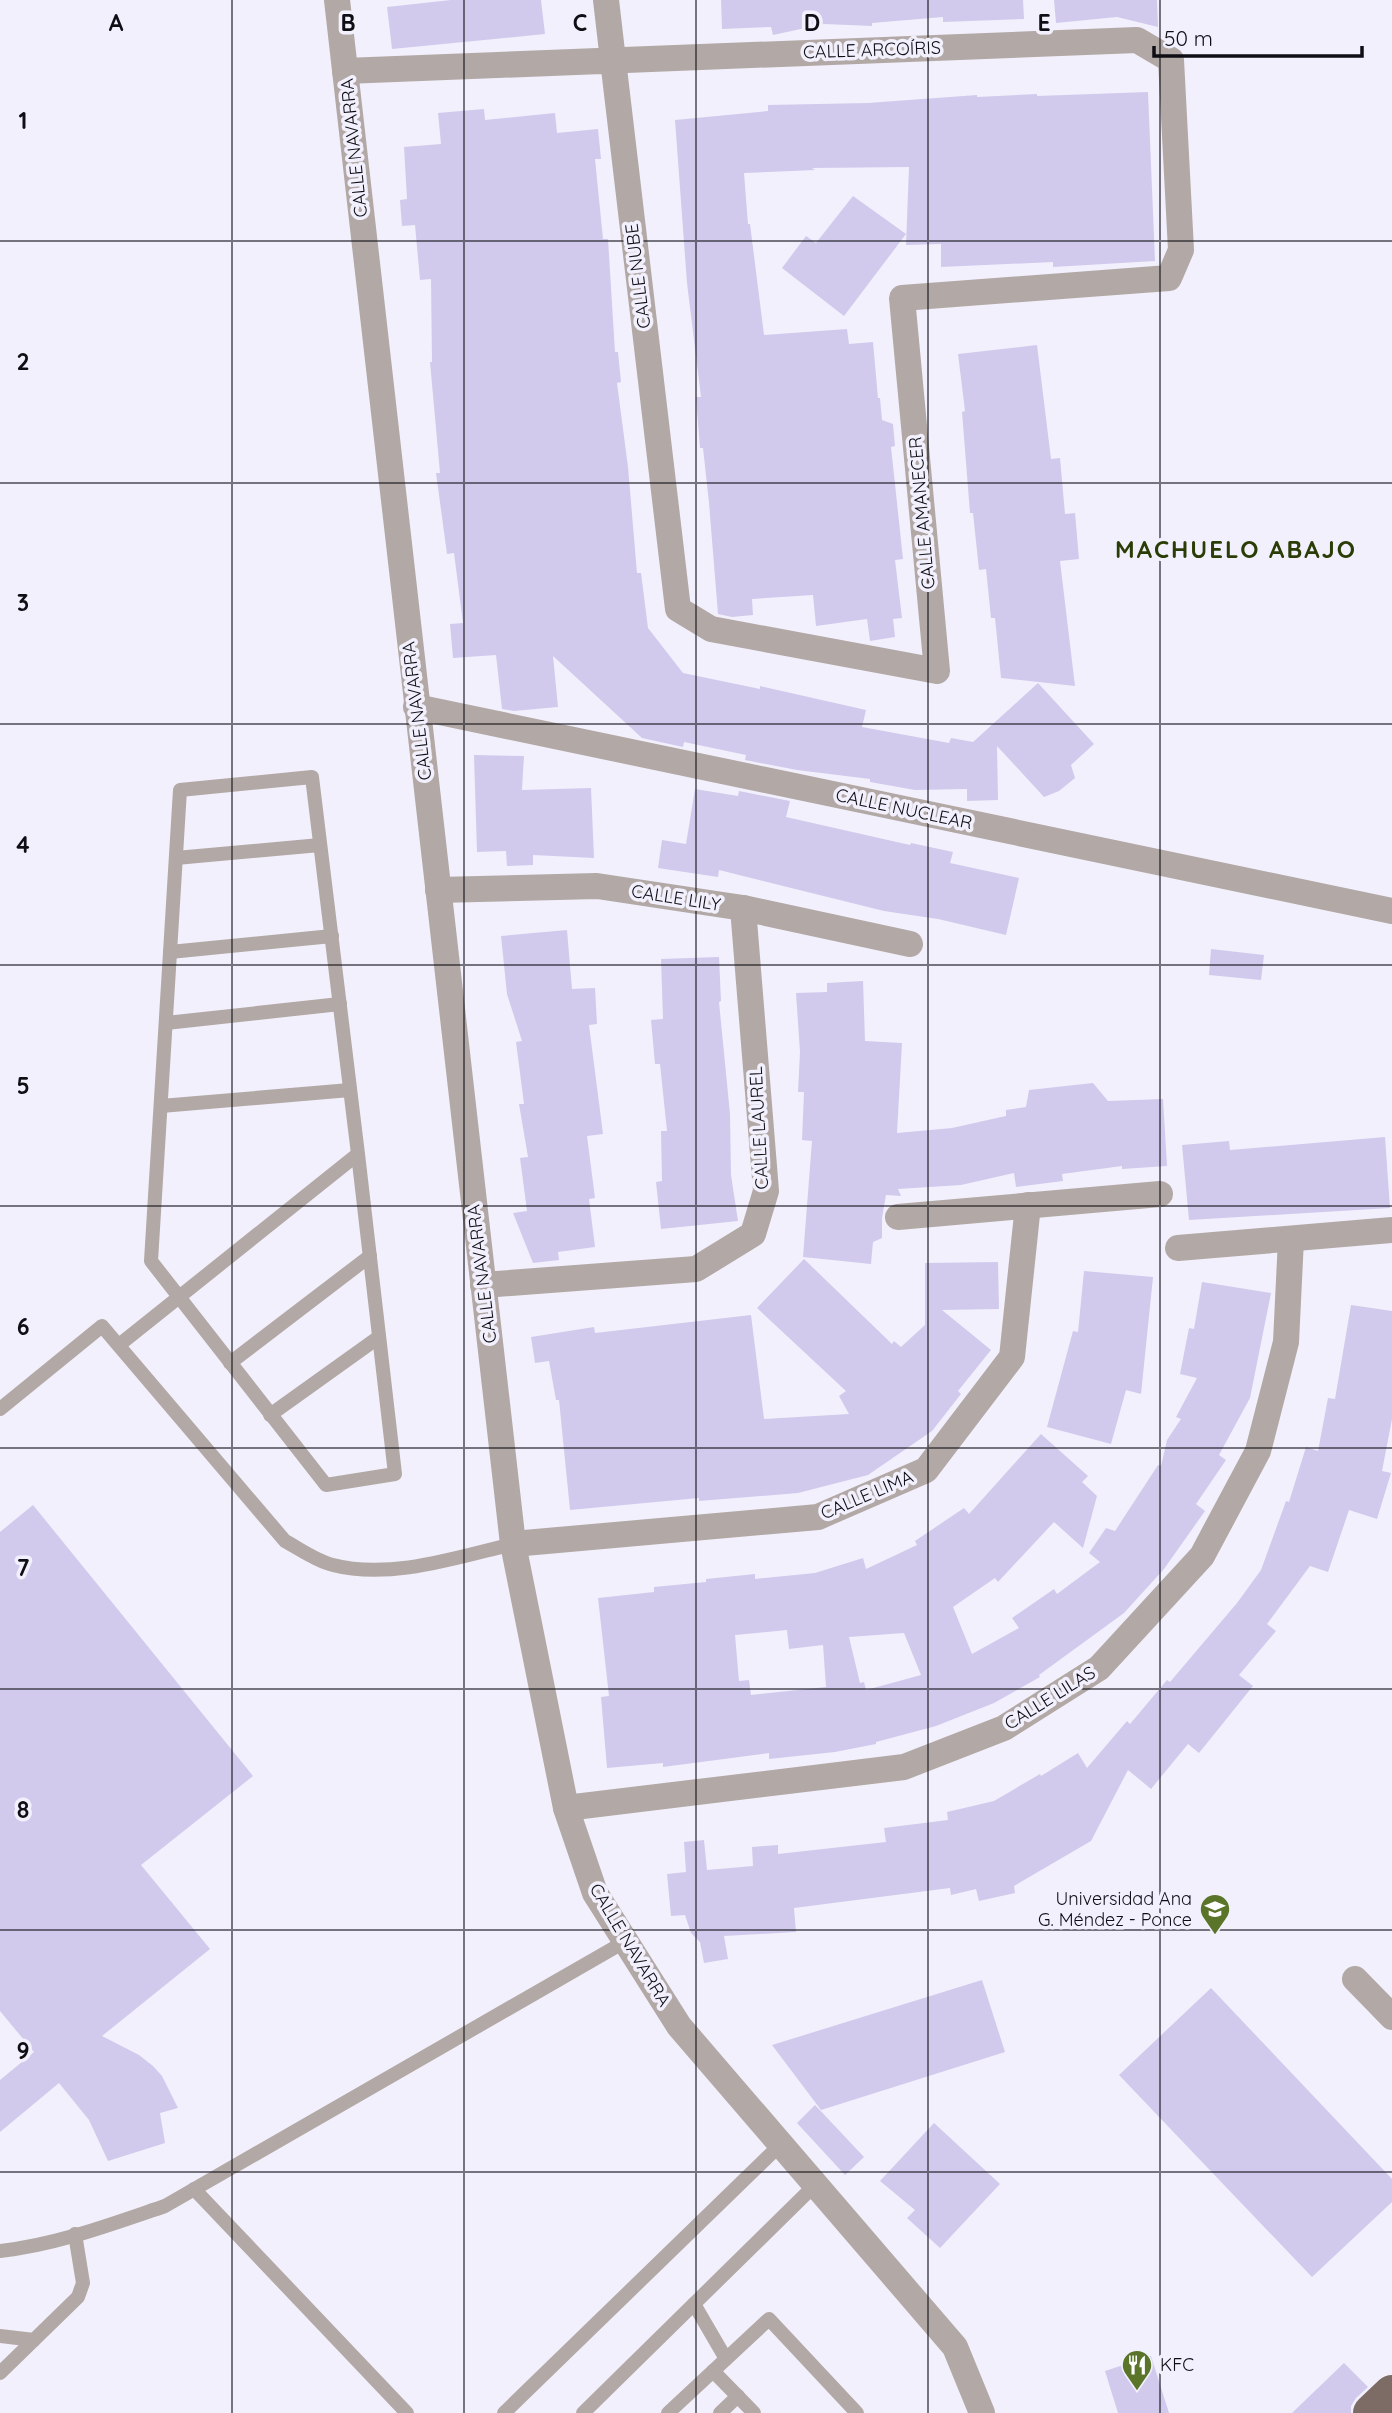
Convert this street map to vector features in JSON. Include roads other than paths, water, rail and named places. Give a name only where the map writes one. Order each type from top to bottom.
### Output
[{"type":"main road","points":[[1372,2413],[1392,2394]]},
{"type":"street","name":"CALLE NAVARRA","points":[[337,0],[513,1544],[566,1808],[595,1893],[678,2026],[955,2347],[982,2413]]},
{"type":"street","name":"CALLE NUBE","points":[[606,0],[671,553]]},
{"type":"street","name":"CALLE ARCOÍRIS","points":[[345,71],[1137,40],[1171,60],[1181,250],[1169,278]]},
{"type":"street","name":"CALLE AMANECER","points":[[671,553],[678,609],[711,629],[937,671],[902,298],[1169,278]]},
{"type":"street","name":"CALLE NUCLEAR","points":[[416,707],[1392,911]]},
{"type":"street","name":"CALLE LILY","points":[[438,890],[597,886],[743,908],[910,944]]},
{"type":"street","name":"CALLE LAUREL","points":[[483,1285],[696,1269],[753,1234],[766,1191],[743,908]]},
{"type":"street","points":[[898,1217],[1160,1194]]},
{"type":"street","name":"CALLE LIMA","points":[[513,1544],[818,1517],[926,1470],[1012,1357],[1028,1205]]},
{"type":"street","points":[[1178,1248],[1392,1230]]},
{"type":"street","name":"CALLE LILAS","points":[[566,1808],[904,1767],[1004,1728],[1099,1668],[1202,1556],[1258,1451],[1286,1342],[1292,1238]]},
{"type":"street","points":[[1355,1979],[1392,2017]]},
{"type":"lane","points":[[312,777],[320,845],[395,1474],[326,1485],[151,1261],[180,790],[312,777]]},
{"type":"lane","points":[[176,858],[320,845]]},
{"type":"lane","points":[[170,952],[332,936]]},
{"type":"lane","points":[[166,1023],[340,1004]]},
{"type":"lane","points":[[161,1106],[350,1090]]},
{"type":"lane","points":[[119,1345],[358,1153]]},
{"type":"lane","points":[[230,1363],[370,1256]]},
{"type":"lane","points":[[0,1409],[102,1326],[285,1541],[314,1558],[332,1565],[358,1569],[412,1567],[513,1544]]},
{"type":"lane","points":[[270,1415],[380,1336]]},
{"type":"lane","points":[[0,2251],[21,2249],[75,2235],[165,2206],[626,1941]]},
{"type":"lane","points":[[504,2413],[781,2144]]},
{"type":"lane","points":[[583,2413],[815,2185]]},
{"type":"lane","points":[[194,2189],[407,2413]]},
{"type":"lane","points":[[0,2372],[78,2297],[83,2283],[75,2235]]},
{"type":"lane","points":[[694,2304],[726,2359]]},
{"type":"lane","points":[[668,2413],[769,2319],[857,2413]]},
{"type":"lane","points":[[0,2336],[34,2340]]},
{"type":"lane","points":[[713,2371],[754,2413]]},
{"type":"lane","points":[[720,2413],[738,2396]]},
{"type":"place","name":"Universidad Ana G. Méndez - Ponce","points":[[1215,1936]]},
{"type":"place","name":"KFC","points":[[1137,2392]]},
{"type":"district","name":"MACHUELO ABAJO","points":[[1236,550]]}]
